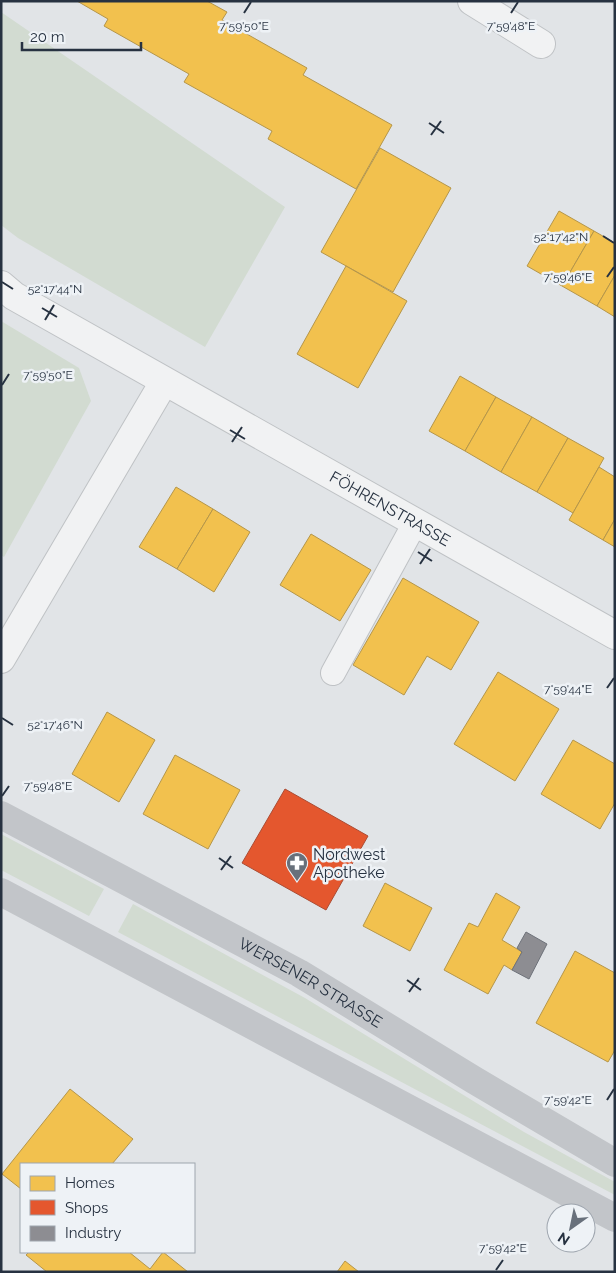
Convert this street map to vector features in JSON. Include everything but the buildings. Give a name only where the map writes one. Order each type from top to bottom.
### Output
[{"type":"main road","name":"WERSENER STRASSE","points":[[1,815],[299,973],[508,1101],[615,1163]]},
{"type":"main road","points":[[1,892],[615,1218]]},
{"type":"street","points":[[472,1],[541,44]]},
{"type":"street","name":"FÖHRENSTRASSE","points":[[1,285],[14,296],[164,382],[615,636]]},
{"type":"street","points":[[1,659],[164,382]]},
{"type":"lane","points":[[333,673],[415,523]]},
{"type":"shaded area","points":[[1,12],[285,207],[205,347],[18,238],[1,225]]},
{"type":"shaded area","points":[[1,321],[79,368],[91,401],[4,557],[1,555]]},
{"type":"shaded area","points":[[1,834],[104,889],[89,916],[1,870]]},
{"type":"shaded area","points":[[133,904],[305,998],[524,1132],[615,1182],[615,1195],[118,932]]},
{"type":"place","name":"Nordwest Apotheke","points":[[297,882]]}]
